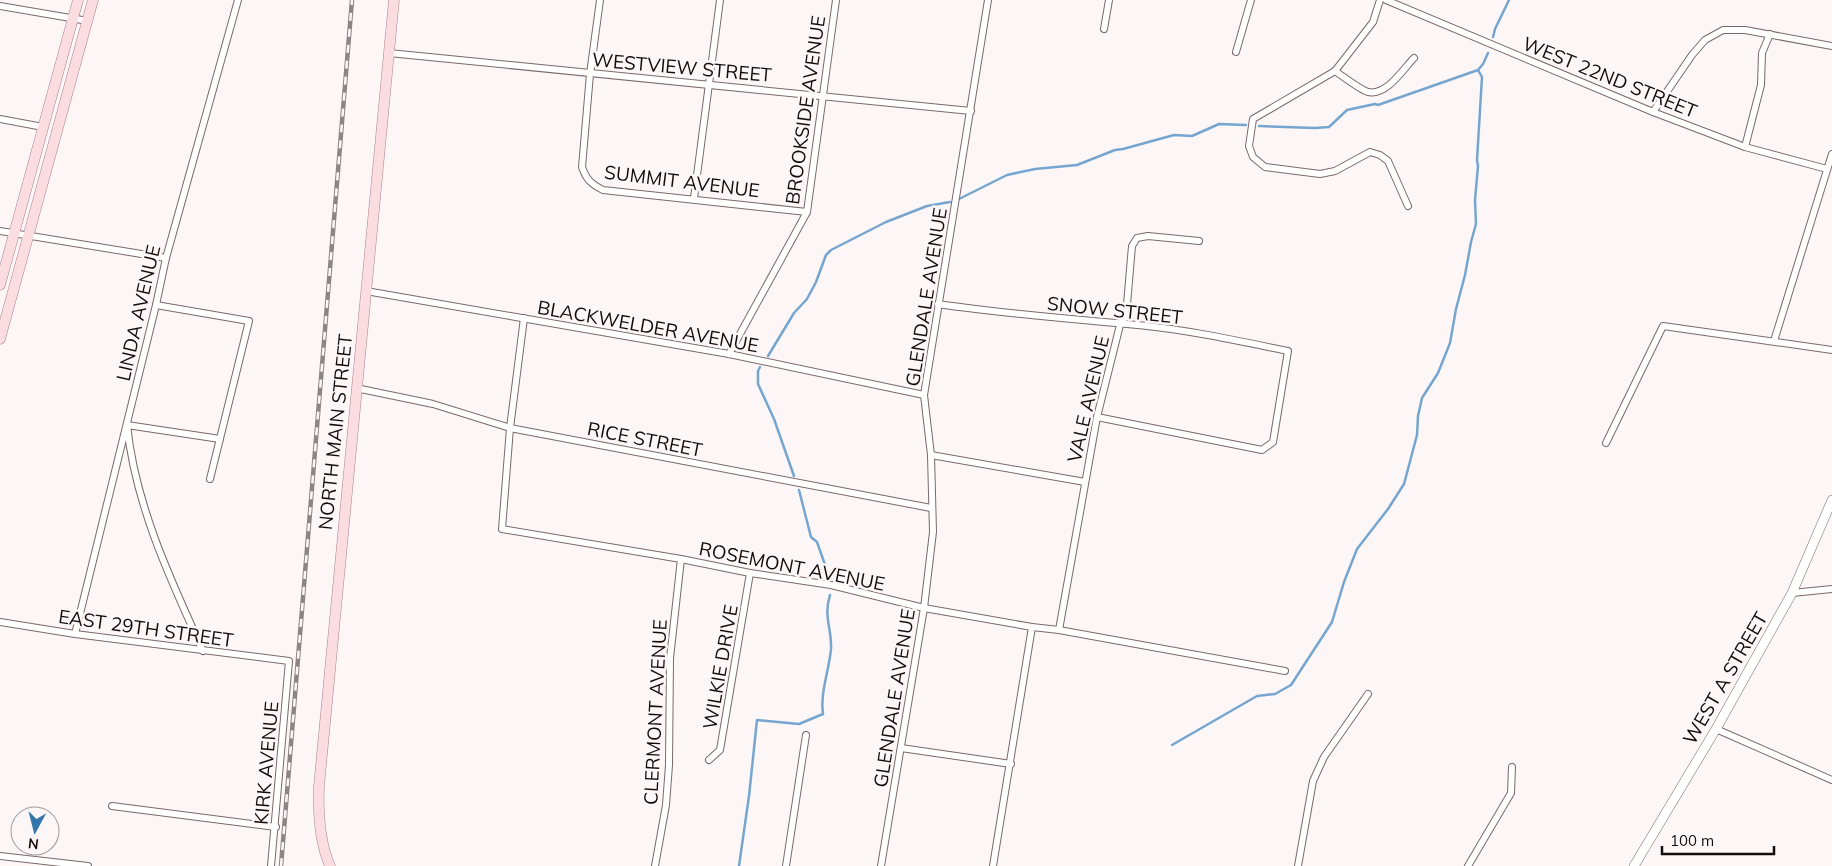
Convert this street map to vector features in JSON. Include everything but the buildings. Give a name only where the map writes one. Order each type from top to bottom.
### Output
[{"type":"main road","points":[[0,285],[78,0]]},
{"type":"main road","points":[[0,339],[93,0]]},
{"type":"main road","name":"NORTH MAIN STREET","points":[[330,866],[318,812],[319,786],[394,0]]},
{"type":"street","name":"LINDA AVENUE","points":[[75,634],[166,258],[238,0]]},
{"type":"street","name":"SUMMIT AVENUE","points":[[600,0],[590,74],[582,167],[585,176],[591,184],[603,190],[694,198],[807,212]]},
{"type":"street","points":[[694,198],[720,0]]},
{"type":"street","name":"BROOKSIDE AVENUE","points":[[729,354],[807,212],[836,0]]},
{"type":"street","name":"GLENDALE AVENUE","points":[[881,866],[924,608],[933,532],[931,455],[924,395],[988,0]]},
{"type":"street","points":[[1104,29],[1109,0]]},
{"type":"street","points":[[1236,52],[1251,0]]},
{"type":"street","points":[[1380,0],[1373,22],[1335,71],[1253,118],[1250,146],[1253,157],[1265,168],[1320,174],[1335,171],[1370,152],[1380,155],[1388,161],[1408,206]]},
{"type":"street","name":"WEST 22ND STREET","points":[[1386,0],[1653,112],[1745,147],[1827,169]]},
{"type":"street","points":[[0,6],[88,21]]},
{"type":"street","points":[[1653,112],[1692,55],[1705,40],[1724,30],[1745,30],[1832,46]]},
{"type":"street","points":[[1745,147],[1761,85],[1762,53],[1770,34]]},
{"type":"street","name":"WESTVIEW STREET","points":[[389,53],[971,111]]},
{"type":"street","points":[[1335,71],[1368,92],[1378,92],[1388,86],[1414,58]]},
{"type":"street","points":[[0,120],[43,126]]},
{"type":"street","points":[[1774,341],[1832,154]]},
{"type":"street","points":[[0,231],[166,258]]},
{"type":"street","name":"VALE AVENUE","points":[[1059,630],[1097,417],[1120,325],[1126,316],[1132,246],[1137,238],[1148,236],[1199,241]]},
{"type":"street","name":"BLACKWELDER AVENUE","points":[[366,290],[729,354],[924,395]]},
{"type":"street","name":"SNOW STREET","points":[[938,304],[997,313],[1120,325],[1138,325],[1288,350],[1273,442],[1262,450],[1097,417]]},
{"type":"street","points":[[156,305],[249,321],[210,479]]},
{"type":"street","name":"ROSEMONT AVENUE","points":[[524,318],[510,428],[502,528],[750,573],[831,585],[924,608],[1059,630],[1285,671]]},
{"type":"street","points":[[1606,443],[1663,326],[1832,350]]},
{"type":"street","name":"RICE STREET","points":[[356,388],[433,404],[510,428],[931,508]]},
{"type":"street","points":[[203,651],[169,574],[144,507],[134,472],[127,425],[220,439]]},
{"type":"street","points":[[931,455],[1084,482]]},
{"type":"street","name":"WEST A STREET","points":[[1634,866],[1716,729],[1792,594],[1832,500]]},
{"type":"street","name":"CLERMONT AVENUE","points":[[656,866],[666,805],[669,765],[670,658],[681,559]]},
{"type":"street","name":"WILKIE DRIVE","points":[[709,760],[720,750],[750,573]]},
{"type":"street","points":[[1792,594],[1832,590]]},
{"type":"street","name":"EAST 29TH STREET","points":[[0,622],[75,634],[289,661]]},
{"type":"street","points":[[993,866],[1032,627]]},
{"type":"street","name":"KIRK AVENUE","points":[[271,866],[276,827],[281,742],[289,661]]},
{"type":"street","points":[[1298,866],[1313,781],[1324,757],[1368,694]]},
{"type":"street","points":[[1716,729],[1832,780]]},
{"type":"street","points":[[786,866],[806,735]]},
{"type":"street","points":[[901,748],[1011,764]]},
{"type":"street","points":[[1468,866],[1511,793],[1512,767]]},
{"type":"street","points":[[112,806],[276,827]]},
{"type":"street","points":[[0,856],[88,866]]},
{"type":"waterway","points":[[1493,37],[1509,0]]},
{"type":"waterway","points":[[1259,126],[1329,127],[1347,110],[1378,105],[1478,70],[1488,53]]},
{"type":"waterway","points":[[1172,745],[1257,696],[1275,694],[1291,685],[1332,622],[1344,582],[1357,549],[1388,509],[1404,484],[1417,435],[1418,416],[1422,398],[1438,373],[1450,343],[1476,224],[1475,200],[1482,77],[1478,70]]},
{"type":"waterway","points":[[959,199],[1007,175],[1035,169],[1077,165],[1115,150],[1174,135],[1192,136],[1219,124],[1246,125]]},
{"type":"waterway","points":[[768,356],[794,313],[807,299],[816,282],[826,255],[831,250],[886,222],[927,206],[950,202]]},
{"type":"waterway","points":[[760,367],[758,371],[758,384],[774,419],[794,476]]},
{"type":"waterway","points":[[799,490],[811,537],[817,542],[830,579]]},
{"type":"waterway","points":[[739,866],[757,720],[799,724],[823,714],[822,706],[831,649],[827,610],[830,595]]},
{"type":"railway","points":[[281,866],[352,0]]}]
